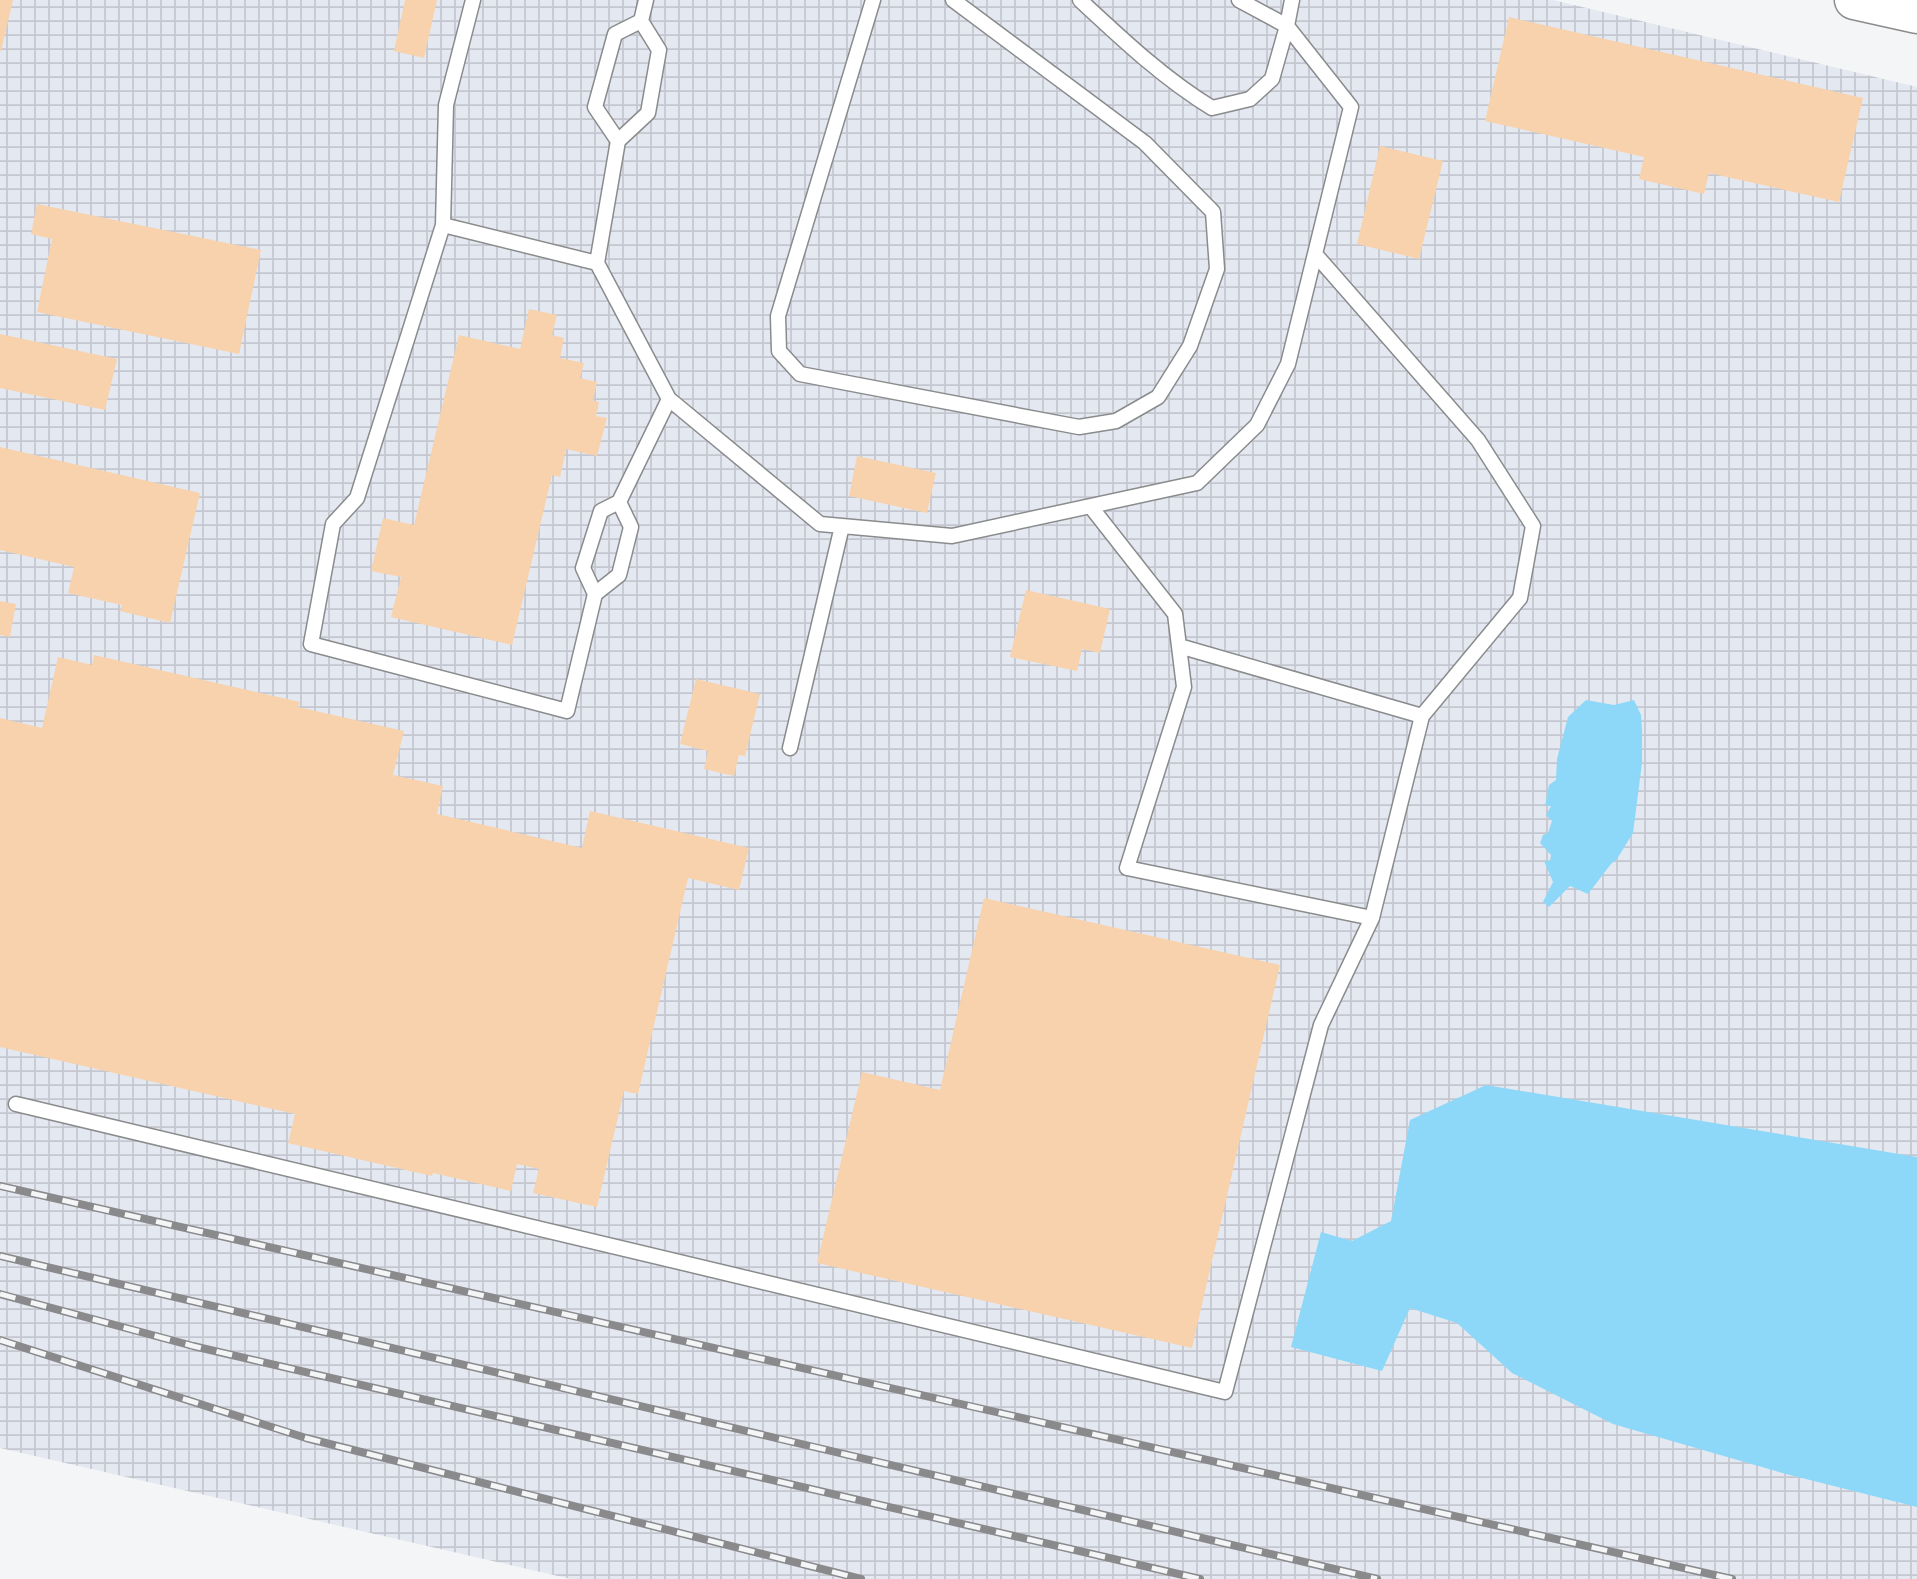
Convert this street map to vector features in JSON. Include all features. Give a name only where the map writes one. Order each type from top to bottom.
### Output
[{"type":"main road","points":[[1854,0],[1917,14]]},
{"type":"lane","points":[[473,0],[446,105],[443,225],[356,498],[332,524],[311,644],[567,711],[595,594],[619,575],[631,527],[619,502]]},
{"type":"lane","points":[[646,0],[641,22],[659,50],[648,113],[618,141],[597,263],[670,399],[820,524],[953,536],[1197,483],[1257,425],[1288,363],[1351,107],[1287,26],[1239,0]]},
{"type":"lane","points":[[873,0],[778,316],[779,351],[800,374],[859,387],[1079,427],[1116,421],[1158,397],[1189,346],[1217,269],[1213,212],[1145,143],[953,0]]},
{"type":"lane","points":[[1080,0],[1139,55],[1212,108],[1250,99],[1272,79],[1292,0]]},
{"type":"lane","points":[[618,141],[595,107],[615,34],[641,22]]},
{"type":"lane","points":[[443,225],[597,263]]},
{"type":"lane","points":[[16,1104],[1225,1392],[1321,1026],[1372,918],[1422,716],[1520,598],[1533,526],[1479,440],[1315,254]]},
{"type":"lane","points":[[595,594],[583,568],[600,511],[619,502],[670,399]]},
{"type":"lane","points":[[1091,507],[1175,614],[1184,687],[1127,868],[1372,918]]},
{"type":"lane","points":[[790,748],[842,526]]},
{"type":"lane","points":[[1179,646],[1422,716]]},
{"type":"shaded area","points":[[0,0],[1553,0],[1917,87],[1917,1579],[571,1579],[0,1448]]},
{"type":"water","points":[[1586,700],[1614,705],[1634,700],[1641,715],[1642,763],[1633,833],[1617,859],[1588,894],[1570,886],[1549,907],[1543,902],[1553,882],[1544,861],[1550,861],[1551,855],[1540,843],[1543,835],[1548,833],[1552,821],[1546,815],[1551,806],[1545,806],[1549,785],[1556,780],[1557,759],[1568,717]]},
{"type":"water","points":[[1486,1085],[1917,1157],[1917,1507],[1786,1474],[1613,1424],[1512,1373],[1457,1323],[1410,1308],[1382,1371],[1291,1347],[1321,1232],[1352,1241],[1391,1221],[1410,1120]]},
{"type":"building","points":[[0,0],[13,0],[1,51],[0,51]]},
{"type":"building","points":[[405,0],[437,0],[424,58],[394,51]]},
{"type":"building","points":[[1509,17],[1863,98],[1839,202],[1709,173],[1704,194],[1639,179],[1644,157],[1485,121]]},
{"type":"building","points":[[1380,146],[1443,161],[1419,259],[1357,244]]},
{"type":"building","points":[[37,204],[261,250],[239,354],[37,312],[52,239],[31,234]]},
{"type":"building","points":[[529,309],[557,315],[552,335],[564,338],[560,358],[584,363],[580,378],[597,382],[593,401],[599,402],[596,416],[607,418],[597,456],[566,449],[560,477],[552,475],[512,645],[391,617],[401,577],[371,571],[383,518],[414,525],[459,335],[520,349]]},
{"type":"building","points":[[0,334],[117,359],[105,410],[0,388]]},
{"type":"building","points":[[0,447],[200,493],[170,623],[120,611],[122,605],[68,593],[74,567],[0,550]]},
{"type":"building","points":[[857,456],[936,473],[927,513],[849,496]]},
{"type":"building","points":[[1026,590],[1110,609],[1100,653],[1082,649],[1077,671],[1010,657]]},
{"type":"building","points":[[0,601],[16,604],[10,637],[0,635]]},
{"type":"building","points":[[94,655],[300,702],[298,707],[404,731],[393,775],[443,786],[437,814],[582,848],[590,811],[749,848],[739,890],[688,878],[638,1094],[624,1091],[597,1207],[533,1193],[539,1169],[517,1164],[511,1191],[433,1173],[432,1176],[288,1143],[295,1114],[0,1047],[0,718],[42,728],[58,657],[92,665]]},
{"type":"building","points":[[696,679],[760,694],[745,756],[739,755],[734,776],[704,769],[708,751],[680,744]]},
{"type":"building","points":[[984,898],[1280,965],[1192,1348],[817,1263],[862,1072],[940,1090]]},
{"type":"railway","points":[[0,1186],[1732,1579]]},
{"type":"railway","points":[[0,1256],[1377,1579]]},
{"type":"railway","points":[[0,1294],[193,1346],[1200,1579]]},
{"type":"railway","points":[[0,1340],[306,1438],[861,1579]]}]
